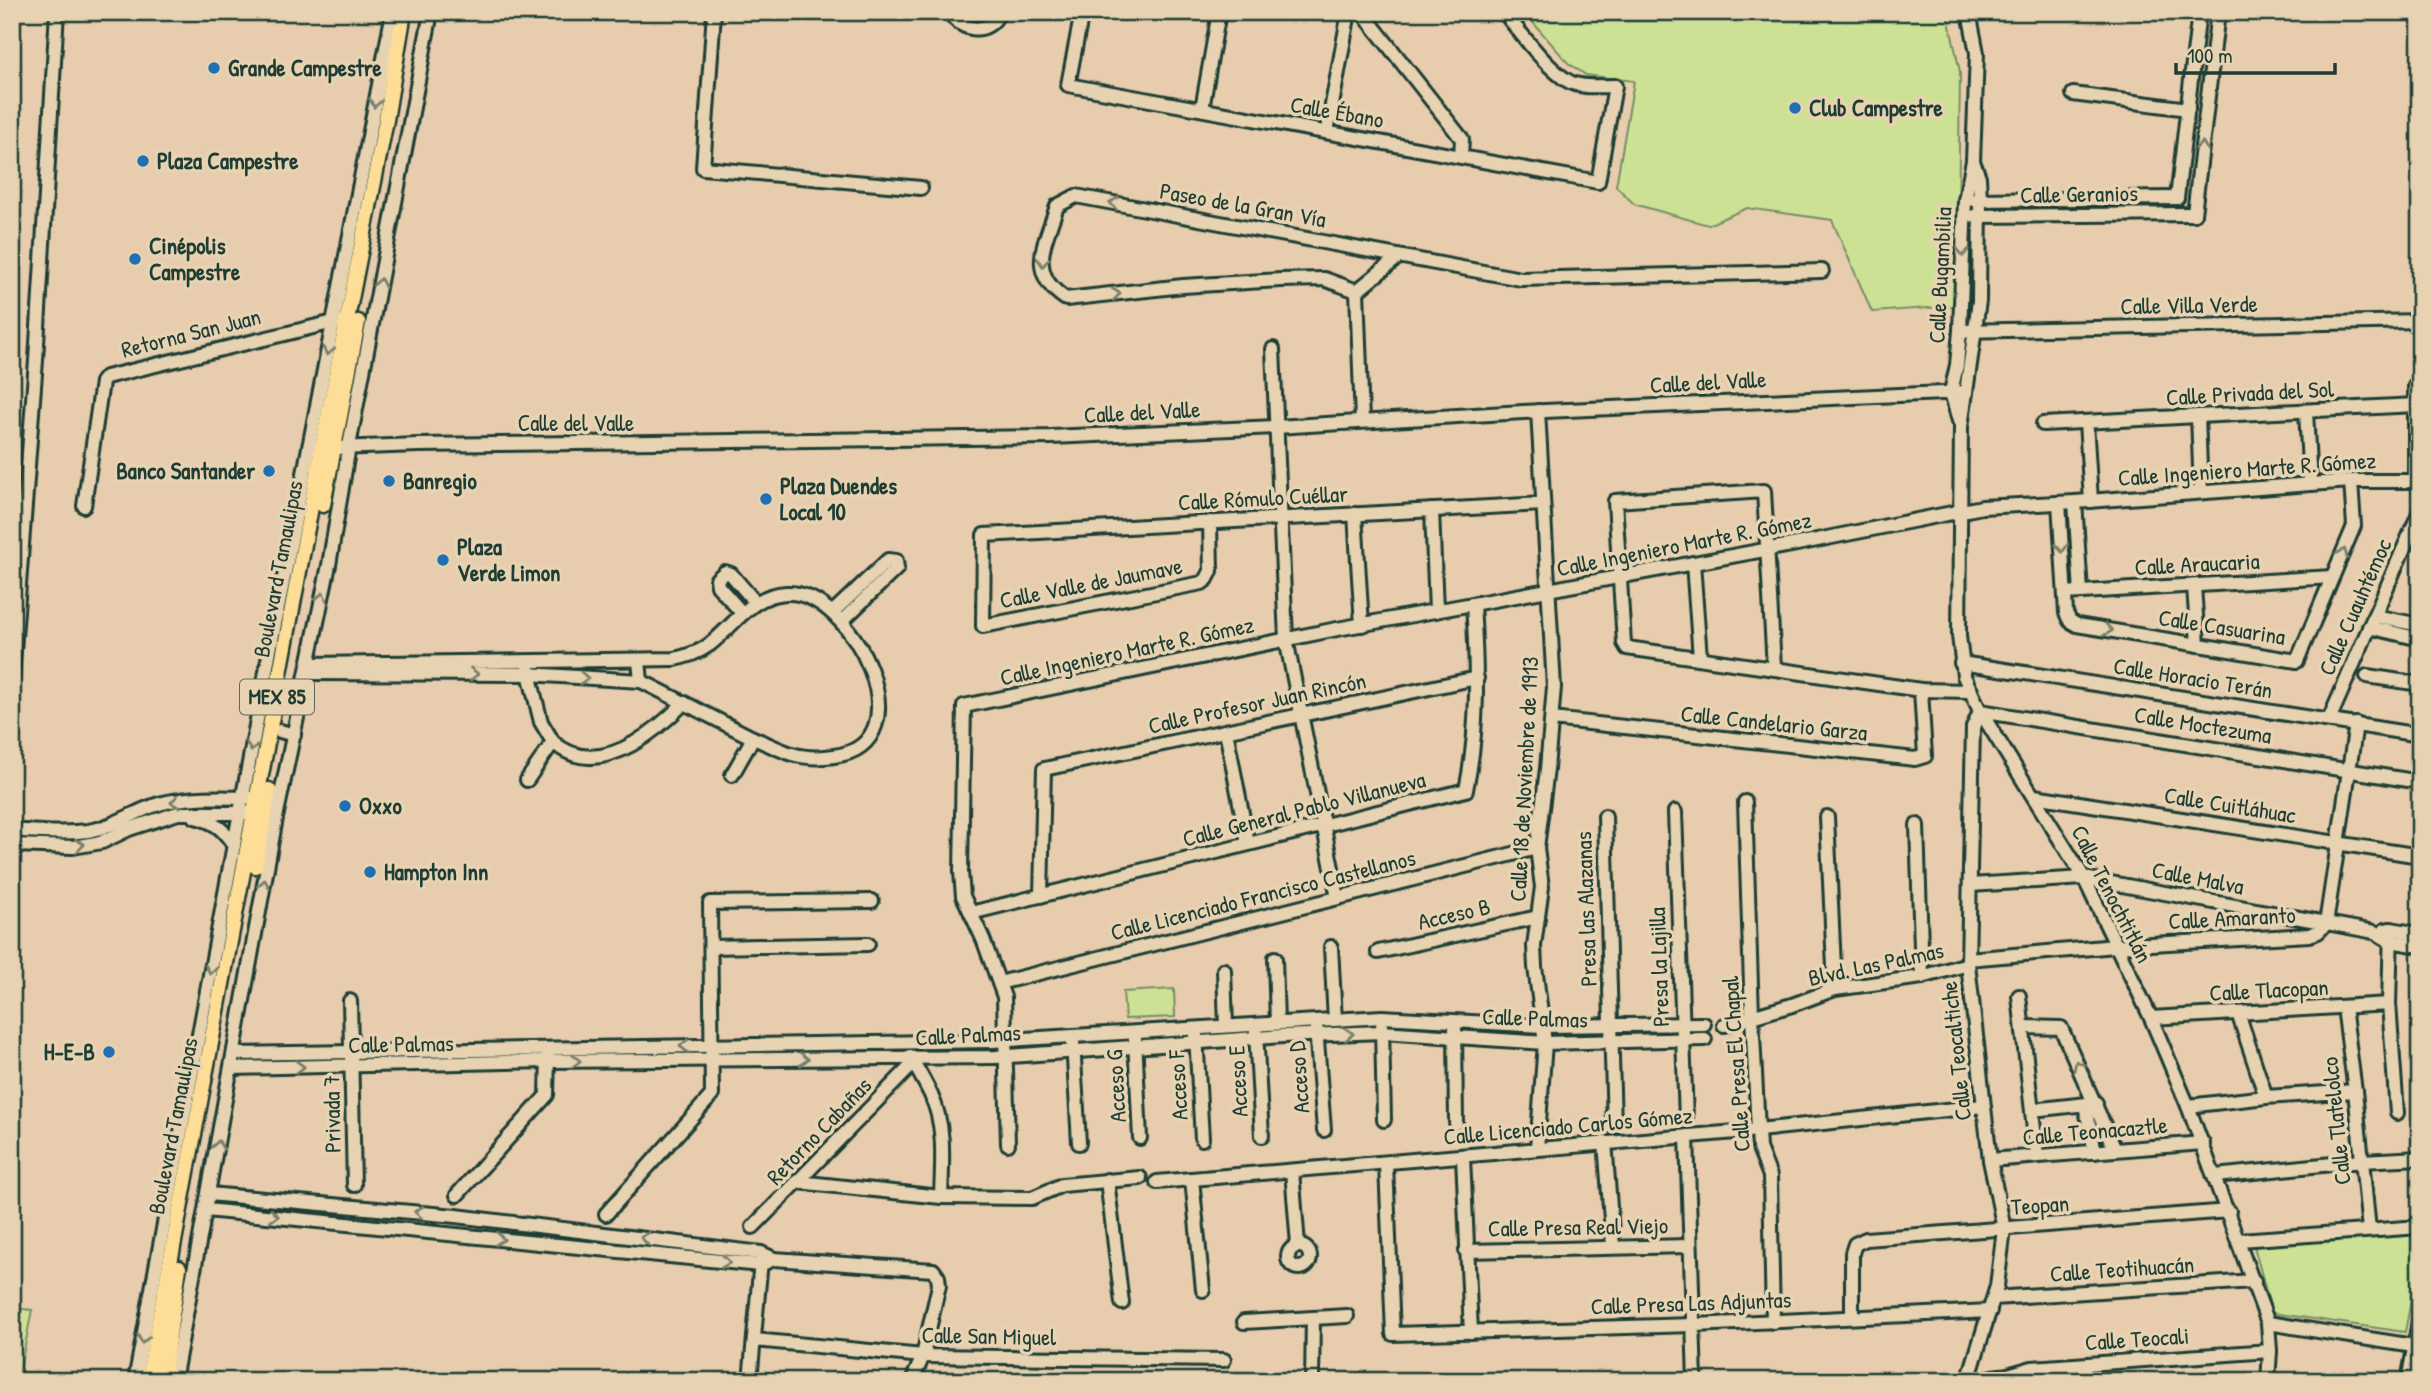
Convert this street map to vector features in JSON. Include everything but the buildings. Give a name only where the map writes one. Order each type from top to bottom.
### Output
[{"type":"main road","name":"Boulevard Tamaulipas","points":[[353,323],[404,12]]},
{"type":"main road","name":"Boulevard Tamaulipas","points":[[168,1272],[189,1131],[259,815],[414,12]]},
{"type":"main road","name":"Boulevard Tamaulipas","points":[[262,798],[287,733],[329,448]]},
{"type":"main road","name":"Boulevard Tamaulipas","points":[[148,1381],[168,1272],[242,974],[259,815]]},
{"type":"main road","name":"Boulevard Tamaulipas","points":[[162,1299],[162,1381]]},
{"type":"street","points":[[12,677],[37,360],[57,12]]},
{"type":"street","points":[[353,323],[393,12]]},
{"type":"street","points":[[287,733],[309,668],[329,565],[329,448],[353,323],[431,12]]},
{"type":"street","points":[[714,12],[703,168],[921,188]]},
{"type":"street","points":[[948,12],[955,22],[968,29],[980,29],[989,25],[999,12]]},
{"type":"street","name":"Calle Ébano","points":[[1082,12],[1068,85],[1598,183],[1615,86],[1588,86],[1572,82],[1551,66],[1504,12]]},
{"type":"street","points":[[1202,109],[1219,12]]},
{"type":"street","points":[[1327,132],[1349,12]]},
{"type":"street","points":[[1362,12],[1462,139],[1461,156]]},
{"type":"street","name":"Calle Bugambilia","points":[[1951,392],[1960,331],[1965,200],[1973,161],[1977,53],[1969,12]]},
{"type":"street","points":[[2194,214],[2177,198],[2199,12]]},
{"type":"street","points":[[2194,214],[2218,12]]},
{"type":"street","points":[[2073,94],[2188,109]]},
{"type":"street","name":"Calle Bugambilia","points":[[1966,391],[1979,301],[1980,200],[1979,177],[1973,161]]},
{"type":"street","name":"Paseo de la Gran Vía","points":[[1357,291],[1324,278],[1281,279],[1183,286],[1066,299],[1051,290],[1041,268],[1045,243],[1057,206],[1076,196],[1521,279],[1822,271]]},
{"type":"street","name":"Calle Geranios","points":[[1965,200],[2177,198]]},
{"type":"street","name":"Calle Geranios","points":[[1965,215],[2194,214]]},
{"type":"street","points":[[1362,421],[1357,291],[1397,258]]},
{"type":"street","name":"Calle Villa Verde","points":[[1960,331],[2420,321]]},
{"type":"street","name":"Retorna San Juan","points":[[84,506],[102,382],[106,377],[353,323]]},
{"type":"street","points":[[1273,349],[1286,639],[1338,898]]},
{"type":"street","points":[[2415,386],[2418,481]]},
{"type":"street","name":"Calle del Valle","points":[[329,448],[1051,437],[1966,391]]},
{"type":"street","name":"Calle Tenochtitlán","points":[[1966,391],[1961,426],[1959,511],[1961,663],[1980,711],[2084,878],[2151,1018],[2203,1143],[2268,1324],[2268,1381]]},
{"type":"street","name":"Calle Tenochtitlán","points":[[1951,392],[1961,426]]},
{"type":"street","name":"Calle Privada del Sol","points":[[2043,424],[2416,405]]},
{"type":"street","name":"Calle 18 de Noviembre de 1913","points":[[1537,1148],[1545,1043],[1534,946],[1542,887],[1537,848],[1552,719],[1553,687],[1538,411]]},
{"type":"street","points":[[2306,411],[2311,484]]},
{"type":"street","points":[[2198,416],[2201,492]]},
{"type":"street","points":[[2086,422],[2091,501]]},
{"type":"street","name":"Calle Ingeniero Marte R. Gómez","points":[[971,913],[963,896],[961,872],[964,706],[1286,639],[1767,550],[1982,507],[2351,481],[2418,481]]},
{"type":"street","name":"Calle Casuarina","points":[[2059,503],[2066,613],[2070,621],[2077,625],[2297,661],[2354,526],[2351,481]]},
{"type":"street","points":[[1774,668],[1764,491],[1615,501],[1624,643],[1628,648],[1921,690],[1970,691]]},
{"type":"street","points":[[2076,502],[2081,592]]},
{"type":"street","name":"Calle Rómulo Cuéllar","points":[[983,626],[984,534],[1543,504]]},
{"type":"street","points":[[1432,510],[1436,611]]},
{"type":"street","name":"Calle Cuauhtémoc","points":[[2329,720],[2371,622],[2415,535],[2420,512]]},
{"type":"street","points":[[1355,514],[1362,625]]},
{"type":"street","name":"Calle Valle de Jaumave","points":[[983,626],[1202,583],[1211,571],[1210,522]]},
{"type":"street","points":[[1693,563],[1700,658]]},
{"type":"street","points":[[742,613],[718,586],[716,579],[719,575],[725,572],[731,574],[755,602]]},
{"type":"street","name":"Calle Araucaria","points":[[2065,593],[2332,577]]},
{"type":"street","points":[[2194,586],[2198,645]]},
{"type":"street","points":[[837,616],[864,591]]},
{"type":"street","points":[[309,668],[528,668],[675,659],[692,655],[709,645],[755,602],[787,592],[806,595],[837,616],[867,663],[876,683],[880,707],[876,726],[866,743],[847,754],[822,758],[794,755],[753,738],[641,681],[528,668]]},
{"type":"street","name":"Calle General Pablo Villanueva","points":[[971,913],[1466,790],[1474,751],[1478,678],[1473,604]]},
{"type":"street","points":[[2371,622],[2420,625]]},
{"type":"street","points":[[2371,622],[2420,639]]},
{"type":"street","points":[[639,661],[641,681]]},
{"type":"street","name":"Calle Horacio Terán","points":[[1961,663],[2420,734]]},
{"type":"street","points":[[528,668],[541,722],[553,742],[573,755],[592,757],[610,753],[649,735],[684,703]]},
{"type":"street","points":[[2367,676],[2420,684]]},
{"type":"street","name":"Calle Profesor Juan Rincón","points":[[1041,896],[1044,769],[1478,678]]},
{"type":"street","name":"Calle Candelario Garza","points":[[1552,719],[1915,759],[1925,755],[1921,690]]},
{"type":"street","name":"Calle Moctezuma","points":[[1980,711],[2420,782]]},
{"type":"street","name":"Calle Teocaltiche","points":[[1968,1381],[1992,1305],[2004,1229],[1990,1160],[1968,962],[1973,727],[1980,711]]},
{"type":"street","points":[[2326,924],[2356,724]]},
{"type":"street","points":[[1226,731],[1248,845]]},
{"type":"street","points":[[732,775],[753,738]]},
{"type":"street","points":[[527,780],[553,742]]},
{"type":"street","name":"Calle Cuitláhuac","points":[[2034,796],[2420,856]]},
{"type":"street","points":[[12,830],[61,833],[90,831],[159,804],[195,799],[262,798],[259,815],[234,846],[189,1131]]},
{"type":"street","name":"Calle Presa El Chapal","points":[[1745,802],[1759,1148],[1770,1176],[1773,1322]]},
{"type":"street","name":"Presa la Lajilla","points":[[1675,812],[1686,1120]]},
{"type":"street","points":[[12,845],[52,848],[102,842],[129,829],[178,813],[259,815]]},
{"type":"street","points":[[178,813],[210,821],[220,827],[234,846]]},
{"type":"street","name":"Presa las Alazanas","points":[[1605,816],[1614,1126]]},
{"type":"street","points":[[1826,817],[1835,989]]},
{"type":"street","points":[[1917,825],[1922,977]]},
{"type":"street","name":"Calle Licenciado Francisco Castellanos","points":[[999,983],[1537,848]]},
{"type":"street","name":"Calle Malva","points":[[1970,886],[2084,878],[2390,935],[2420,946]]},
{"type":"street","points":[[606,1214],[712,1095],[710,902],[872,901]]},
{"type":"street","points":[[971,913],[1004,997],[1009,1144]]},
{"type":"street","name":"Acceso B","points":[[1378,953],[1538,917]]},
{"type":"street","name":"Calle Amaranto","points":[[1968,962],[2116,946],[2309,935],[2318,932],[2326,924]]},
{"type":"street","name":"Calle Malva","points":[[2390,935],[2420,934]]},
{"type":"street","points":[[2390,935],[2389,1004],[2396,1113]]},
{"type":"street","points":[[711,947],[868,944]]},
{"type":"street","points":[[1331,947],[1335,1020]]},
{"type":"street","points":[[1275,958],[1277,1023]]},
{"type":"street","name":"Blvd. Las Palmas","points":[[1752,1016],[1835,989],[1922,977],[1968,962]]},
{"type":"street","points":[[1224,970],[1226,1026]]},
{"type":"street","points":[[174,1381],[232,1068],[242,974]]},
{"type":"street","points":[[2019,996],[2037,1156]]},
{"type":"street","name":"Privada 7","points":[[351,1001],[354,1185]]},
{"type":"street","name":"Calle Tlacopan","points":[[2151,1018],[2389,1004]]},
{"type":"street","name":"Calle Tlatelolco","points":[[2344,1007],[2368,1230]]},
{"type":"street","points":[[2238,1013],[2266,1097]]},
{"type":"street","points":[[1724,1025],[1752,1016]]},
{"type":"street","points":[[1382,1017],[1384,1120]]},
{"type":"street","name":"Calle Palmas","points":[[232,1068],[352,1066],[712,1045],[1007,1040],[1382,1017],[1543,1026],[1704,1024]]},
{"type":"street","name":"Acceso D","points":[[1315,1021],[1324,1130]]},
{"type":"street","points":[[1455,1021],[1456,1123]]},
{"type":"street","name":"Acceso E","points":[[1255,1024],[1262,1136]]},
{"type":"street","points":[[2022,1027],[2061,1028],[2090,1104],[2115,1150]]},
{"type":"street","name":"Acceso F","points":[[1196,1028],[1202,1139]]},
{"type":"street","name":"Acceso G","points":[[1134,1031],[1140,1138]]},
{"type":"street","name":"Calle Palmas","points":[[234,1054],[351,1052],[712,1060],[912,1061],[1382,1032],[1545,1043],[1704,1040]]},
{"type":"street","points":[[1072,1035],[1079,1143]]},
{"type":"street","points":[[904,1043],[932,1096],[939,1117],[943,1142],[941,1197]]},
{"type":"street","points":[[457,1195],[547,1095],[548,1055]]},
{"type":"street","name":"Retorno Cabañas","points":[[753,1227],[912,1061]]},
{"type":"street","points":[[2188,1106],[2355,1091]]},
{"type":"street","points":[[2032,1110],[2090,1104]]},
{"type":"street","points":[[2090,1104],[2095,1152]]},
{"type":"street","name":"Calle Licenciado Carlos Gómez","points":[[1157,1182],[1386,1164],[1983,1107]]},
{"type":"street","points":[[1687,1136],[1695,1381]]},
{"type":"street","points":[[1605,1142],[1613,1246]]},
{"type":"street","name":"Calle Teonacaztle","points":[[1990,1160],[2203,1143]]},
{"type":"street","points":[[1463,1157],[1471,1332]]},
{"type":"street","points":[[2215,1176],[2420,1158]]},
{"type":"street","name":"Calle Presa Las Adjuntas","points":[[1386,1164],[1393,1334],[1773,1322],[1992,1305]]},
{"type":"street","points":[[1292,1171],[1298,1245]]},
{"type":"street","points":[[798,1182],[941,1197],[1032,1198],[1062,1185],[1140,1178]]},
{"type":"street","points":[[1192,1179],[1203,1290]]},
{"type":"street","points":[[1107,1180],[1122,1303]]},
{"type":"street","points":[[209,1194],[456,1216],[592,1232],[761,1259]]},
{"type":"street","points":[[320,1220],[321,1203]]},
{"type":"street","points":[[206,1210],[587,1248],[933,1270],[939,1285],[923,1356],[912,1381]]},
{"type":"street","name":"Teopan","points":[[1852,1317],[1852,1253],[1855,1244],[1866,1238],[2229,1211]]},
{"type":"street","points":[[454,1234],[456,1216]]},
{"type":"street","points":[[2239,1240],[2420,1227]]},
{"type":"street","points":[[587,1248],[592,1232]]},
{"type":"street","name":"Calle Presa Real Viejo","points":[[1466,1251],[1613,1246],[1690,1247]]},
{"type":"street","points":[[750,1381],[761,1259]]},
{"type":"street","points":[[135,1381],[168,1272],[192,1286]]},
{"type":"street","name":"Calle Teotihuacán","points":[[1992,1305],[2254,1281]]},
{"type":"street","points":[[162,1299],[187,1313]]},
{"type":"street","points":[[1244,1322],[1347,1316]]},
{"type":"street","points":[[2408,1381],[2420,1316]]},
{"type":"street","points":[[1312,1381],[1313,1318]]},
{"type":"street","points":[[2268,1324],[2416,1347]]},
{"type":"street","name":"Calle San Miguel","points":[[754,1340],[923,1356],[1224,1360]]},
{"type":"street","name":"Calle Teocali","points":[[1982,1381],[1992,1376],[2008,1375],[2032,1368],[2270,1350]]},
{"type":"street","points":[[2008,1375],[2041,1381]]},
{"type":"green space","points":[[1524,12],[1947,12],[1960,72],[1957,306],[1872,312],[1832,220],[1747,208],[1708,225],[1634,204],[1616,186],[1634,81],[1586,75],[1568,63]]},
{"type":"green space","points":[[1174,989],[1175,1017],[1125,1019],[1123,992]]},
{"type":"green space","points":[[2420,1234],[2420,1252],[2405,1332],[2272,1313],[2254,1246]]},
{"type":"green space","points":[[12,1308],[32,1310],[18,1381],[12,1381]]},
{"type":"place","name":"Grande Campestre","points":[[214,68]]},
{"type":"place","name":"Club Campestre","points":[[1795,108]]},
{"type":"place","name":"Plaza Campestre","points":[[143,161]]},
{"type":"place","name":"Cinépolis Campestre","points":[[135,259]]},
{"type":"place","name":"Banco Santander","points":[[269,471]]},
{"type":"place","name":"Banregio","points":[[389,481]]},
{"type":"place","name":"Plaza Duendes Local 10","points":[[766,499]]},
{"type":"place","name":"Plaza Verde Limon","points":[[443,560]]},
{"type":"place","name":"Oxxo","points":[[345,806]]},
{"type":"place","name":"Hampton Inn","points":[[370,872]]},
{"type":"place","name":"H-E-B","points":[[109,1052]]}]
